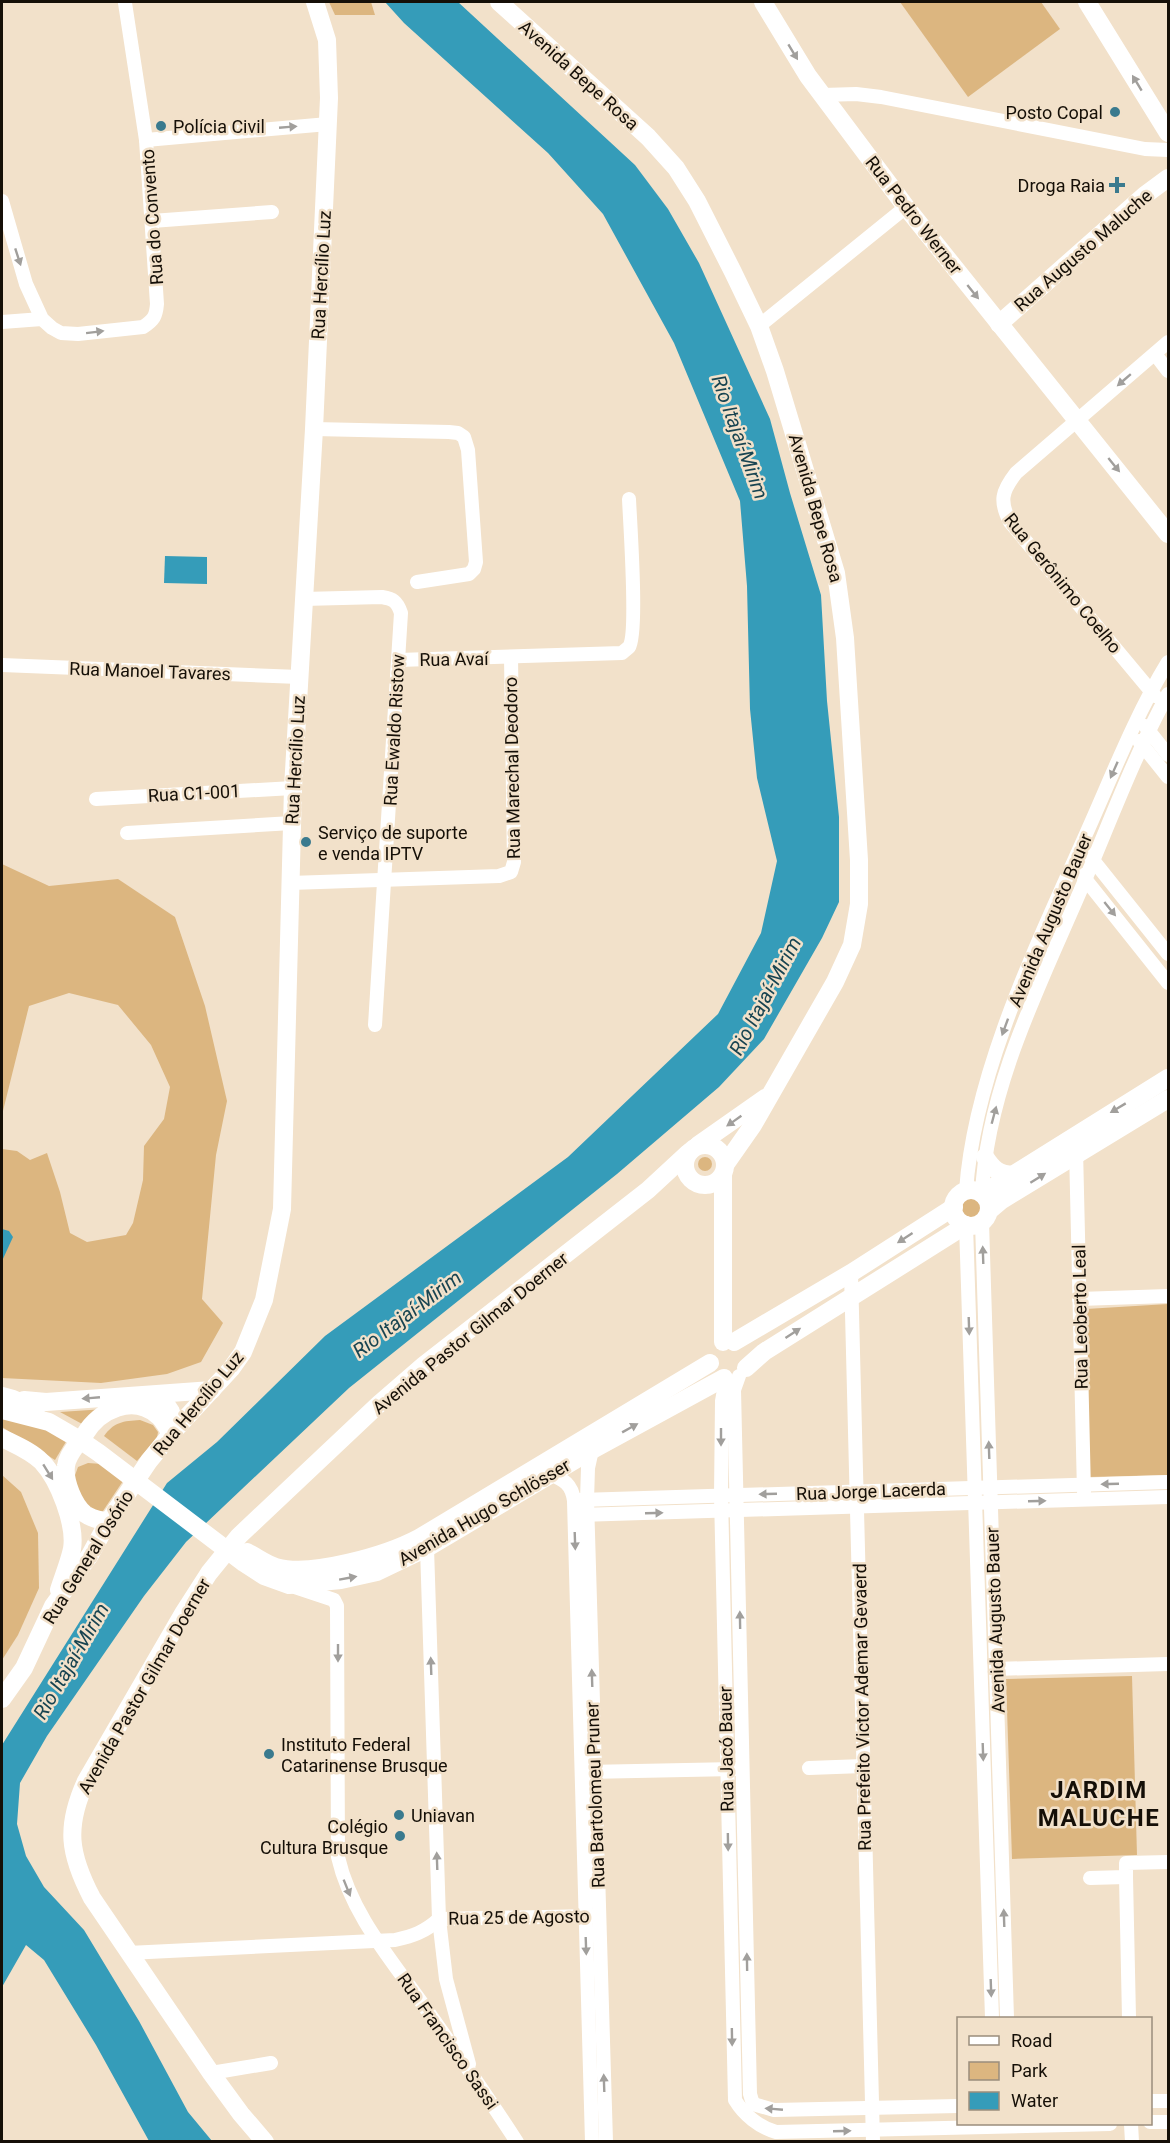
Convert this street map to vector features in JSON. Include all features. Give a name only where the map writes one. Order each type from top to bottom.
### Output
[{"type":"main road","name":"Rua Hercílio Luz","points":[[139,1477],[171,1434],[231,1369],[243,1352],[259,1315],[268,1283],[282,1209],[293,788],[314,429],[330,76],[327,40],[315,2]]},
{"type":"main road","name":"Avenida Bepe Rosa","points":[[499,2],[648,137],[676,168],[715,234],[759,326],[775,371],[826,537],[840,593],[845,638],[860,884],[856,925],[846,961],[753,1125],[724,1170]]},
{"type":"main road","name":"Rua Pedro Werner","points":[[763,2],[808,76],[906,207],[1168,534]]},
{"type":"main road","points":[[1087,2],[1168,133]]},
{"type":"main road","name":"Rua Augusto Maluche","points":[[999,324],[1144,195],[1168,178]]},
{"type":"main road","name":"Avenida Hugo Schlösser","points":[[238,1551],[264,1576],[289,1585],[341,1580],[377,1572],[427,1548],[592,1450],[734,1375],[764,1352],[852,1296],[977,1209],[1013,1175],[1168,1078]]},
{"type":"main road","name":"Avenida Bepe Rosa","points":[[693,1149],[769,1095]]},
{"type":"main road","name":"Avenida Hugo Schlösser","points":[[977,1209],[1002,1200],[1168,1099]]},
{"type":"main road","points":[[723,1223],[714,1200],[699,1184],[690,1179],[684,1166],[693,1149],[715,1146],[722,1154],[728,1342]]},
{"type":"main road","name":"Avenida Pastor Gilmar Doerner","points":[[265,2142],[211,2073],[92,1898],[74,1858],[71,1838],[72,1820],[77,1800],[184,1612],[209,1574],[239,1536],[424,1365],[648,1190],[693,1149]]},
{"type":"main road","points":[[985,1157],[993,1169],[1002,1174],[1013,1175]]},
{"type":"main road","points":[[699,1184],[714,1183],[724,1170]]},
{"type":"main road","name":"Avenida Pastor Gilmar Doerner","points":[[648,1190],[699,1184]]},
{"type":"main road","points":[[728,1342],[743,1348],[746,1352],[747,1363],[734,1375],[715,1373],[710,1363],[714,1348],[851,1273],[954,1207],[957,1197],[977,1209]]},
{"type":"main road","name":"Avenida Hugo Schlösser","points":[[238,1551],[288,1569],[348,1563],[392,1552],[710,1363]]},
{"type":"main road","points":[[5,1402],[154,1396],[212,1390]]},
{"type":"main road","points":[[154,1396],[171,1409],[173,1415],[171,1434]]},
{"type":"main road","points":[[5,1402],[68,1424],[82,1437],[107,1453],[238,1551]]},
{"type":"main road","points":[[108,1522],[87,1516],[71,1494],[66,1467],[70,1455],[82,1437],[99,1416],[125,1406],[138,1406],[158,1415],[171,1434]]},
{"type":"main road","points":[[2,1438],[44,1464],[68,1511],[73,1536],[72,1550],[53,1606]]},
{"type":"main road","name":"Rua General Osório","points":[[2,1699],[24,1668],[53,1606],[90,1555],[108,1522],[139,1477]]},
{"type":"main road","points":[[72,1550],[90,1555],[79,1508]]},
{"type":"street","points":[[125,3],[146,140]]},
{"type":"street","points":[[823,95],[856,94],[881,97],[1145,149],[1168,150]]},
{"type":"street","name":"Rua do Convento","points":[[42,319],[61,333],[69,334],[143,327],[156,316],[146,140],[328,124]]},
{"type":"street","points":[[1145,149],[1168,160]]},
{"type":"street","points":[[2,201],[26,284],[42,319],[2,322]]},
{"type":"street","points":[[759,326],[906,207]]},
{"type":"street","points":[[152,221],[272,212]]},
{"type":"street","name":"Rua Gerônimo Coelho","points":[[1166,699],[1150,691],[1010,522],[1004,510],[1004,492],[1016,473],[1168,342]]},
{"type":"street","points":[[1155,354],[1168,371]]},
{"type":"street","points":[[314,429],[449,432],[458,433],[464,437],[468,450],[476,562],[474,569],[470,574],[417,582]]},
{"type":"street","name":"Rua Avaí","points":[[398,660],[622,653],[630,646],[633,592],[629,500]]},
{"type":"street","name":"Rua Ewaldo Ristow","points":[[303,599],[382,597],[392,599],[398,604],[401,613],[375,1025]]},
{"type":"street","name":"Rua Marechal Deodoro","points":[[290,883],[499,876],[511,872],[513,868],[511,657]]},
{"type":"street","name":"Avenida Augusto Bauer","points":[[1007,2017],[987,1359],[972,1142],[992,1065],[1024,978],[1150,691],[1168,662]]},
{"type":"street","name":"Rua Manoel Tavares","points":[[2,664],[299,677]]},
{"type":"street","name":"Avenida Augusto Bauer","points":[[992,2017],[970,1360],[977,1209],[992,1121],[1008,1070],[1040,984],[1149,732],[1166,699]]},
{"type":"street","points":[[1138,718],[1168,755]]},
{"type":"street","points":[[1132,732],[1168,777]]},
{"type":"street","name":"Rua C1-001","points":[[96,799],[293,788]]},
{"type":"street","points":[[127,834],[292,823]]},
{"type":"street","points":[[1081,845],[1168,954],[1153,964]]},
{"type":"street","points":[[1073,864],[1168,983]]},
{"type":"street","points":[[1024,978],[1040,984]]},
{"type":"street","points":[[992,1065],[1008,1070]]},
{"type":"street","name":"Rua Leoberto Leal","points":[[1075,1135],[1084,1500]]},
{"type":"street","name":"Rua Prefeito Victor Ademar Gevaerd","points":[[851,1273],[873,2136]]},
{"type":"street","points":[[1079,1299],[1168,1296]]},
{"type":"street","points":[[970,1360],[987,1359]]},
{"type":"street","name":"Rua Jacó Bauer","points":[[734,1375],[738,1510],[750,2109],[738,2106],[733,2093],[721,1496],[722,1401],[734,1375]]},
{"type":"street","name":"Rua Bartolomeu Pruner","points":[[592,1450],[587,1484],[580,1507],[599,2137]]},
{"type":"street","points":[[550,1474],[565,1480],[580,1507]]},
{"type":"street","name":"Rua Jorge Lacerda","points":[[580,1507],[737,1495],[1168,1482]]},
{"type":"street","name":"Rua Jorge Lacerda","points":[[580,1507],[722,1511],[1168,1497]]},
{"type":"street","points":[[427,1548],[439,1919],[446,1980],[472,2074]]},
{"type":"street","name":"Rua Francisco Sassi","points":[[289,1585],[334,1600],[338,1606],[338,1857],[348,1890],[378,1941],[517,2142]]},
{"type":"street","points":[[978,1590],[994,1589]]},
{"type":"street","points":[[979,1622],[995,1621]]},
{"type":"street","points":[[724,1647],[740,1646]]},
{"type":"street","points":[[996,1669],[1168,1664]]},
{"type":"street","points":[[809,1768],[863,1766]]},
{"type":"street","points":[[588,1772],[743,1769]]},
{"type":"street","points":[[986,1836],[1002,1835]]},
{"type":"street","points":[[1129,2017],[1126,1863],[1168,1862]]},
{"type":"street","points":[[1090,1878],[1126,1877]]},
{"type":"street","name":"Rua 25 de Agosto","points":[[439,1919],[592,1916]]},
{"type":"street","points":[[129,1953],[378,1941],[414,1936],[439,1919]]},
{"type":"street","points":[[990,1954],[1005,1953]]},
{"type":"street","points":[[211,2073],[271,2063]]},
{"type":"street","points":[[1152,2101],[1168,2101]]},
{"type":"street","points":[[750,2109],[957,2106]]},
{"type":"street","points":[[750,2109],[759,2125],[776,2132],[873,2136],[1010,2125]]},
{"type":"street","points":[[1152,2122],[1168,2122]]},
{"type":"street","points":[[1131,2125],[1132,2142]]},
{"type":"green space","points":[[329,2],[371,2],[375,15],[335,15]]},
{"type":"green space","points":[[900,2],[1041,2],[1060,29],[968,97]]},
{"type":"green space","points":[[2,864],[49,886],[118,879],[175,917],[205,1006],[227,1101],[216,1155],[202,1299],[223,1323],[201,1362],[167,1374],[101,1383],[2,1378],[2,1149],[17,1151],[30,1160],[47,1153],[70,1233],[87,1242],[126,1235],[133,1223],[143,1180],[144,1146],[164,1119],[170,1087],[151,1045],[118,1005],[69,993],[29,1006],[2,1115]]},
{"type":"green space","points":[[702,1157],[708,1157],[712,1164],[708,1171],[702,1171],[698,1167],[698,1161]]},
{"type":"green space","points":[[973,1197],[981,1200],[984,1208],[981,1216],[973,1219],[965,1216],[962,1208],[965,1200]]},
{"type":"green space","points":[[1168,1304],[1168,1475],[1089,1477],[1086,1309]]},
{"type":"green space","points":[[105,1409],[84,1425],[60,1412]]},
{"type":"green space","points":[[2,1415],[40,1427],[67,1440],[55,1460],[2,1427]]},
{"type":"green space","points":[[140,1420],[153,1425],[158,1432],[157,1438],[137,1461],[104,1436],[119,1423]]},
{"type":"green space","points":[[88,1463],[102,1464],[123,1481],[101,1514],[86,1509],[74,1478],[78,1467]]},
{"type":"green space","points":[[2,1475],[21,1492],[38,1533],[39,1588],[18,1635],[2,1660]]},
{"type":"green space","points":[[1132,1676],[1137,1855],[1012,1859],[1006,1679]]},
{"type":"water","name":"Rio Itajaí-Mirim","points":[[385,2],[458,2],[635,165],[668,209],[699,263],[770,419],[821,595],[827,701],[839,817],[839,902],[822,938],[764,1039],[719,1087],[617,1174],[349,1388],[186,1542],[144,1596],[47,1736],[20,1783],[17,1824],[26,1856],[44,1887],[84,1930],[139,2021],[188,2112],[212,2141],[149,2141],[96,2045],[44,1960],[26,1945],[2,1987],[2,1745],[167,1483],[217,1442],[325,1336],[568,1157],[718,1014],[761,933],[777,861],[757,778],[750,709],[747,586],[740,501],[674,343],[603,214],[548,153],[404,23]]},
{"type":"water","points":[[165,556],[207,557],[207,584],[164,583]]},
{"type":"water","points":[[2,1229],[9,1231],[13,1237],[2,1261]]},
{"type":"place","name":"Posto Copal","points":[[1115,112]]},
{"type":"place","name":"Polícia Civil","points":[[161,126]]},
{"type":"place","name":"Droga Raia","points":[[1117,185]]},
{"type":"place","name":"Serviço de suporte e venda IPTV","points":[[306,842]]},
{"type":"place","name":"Instituto Federal Catarinense Brusque","points":[[269,1754]]},
{"type":"place","name":"Uniavan","points":[[399,1815]]},
{"type":"place","name":"Colégio Cultura Brusque","points":[[400,1836]]},
{"type":"district","name":"JARDIM MALUCHE","points":[[1099,1804]]}]
